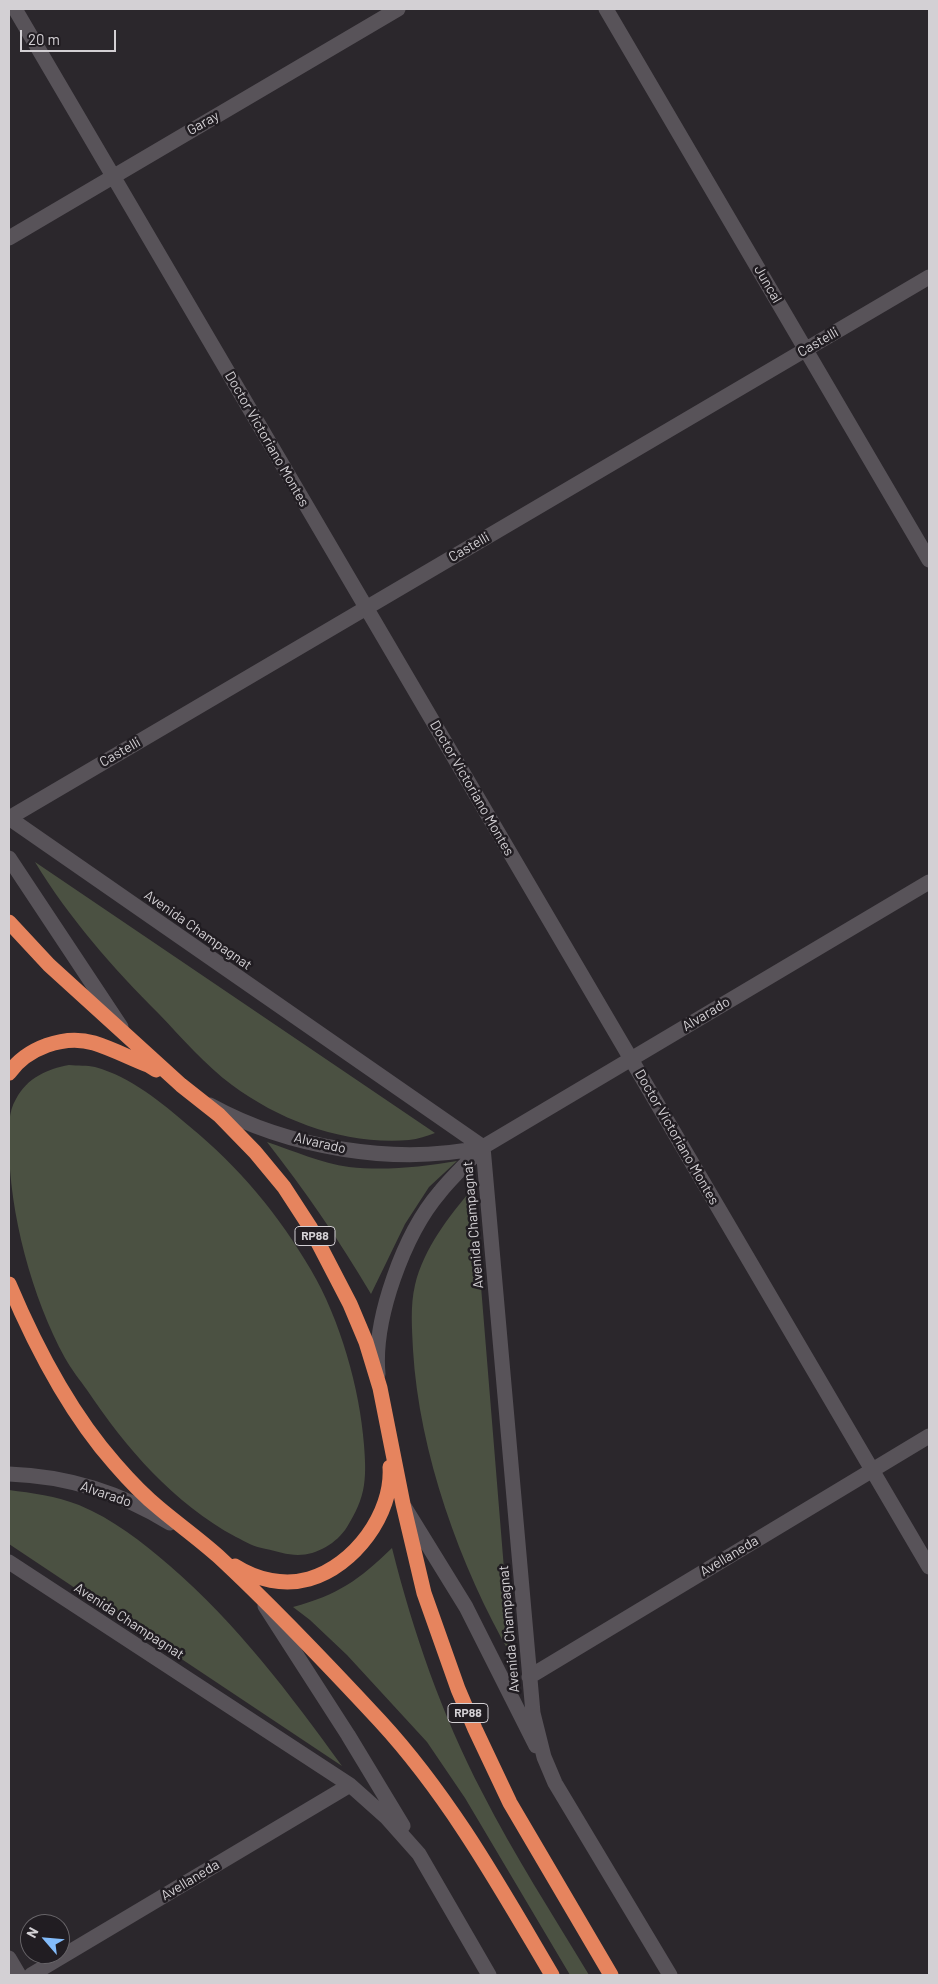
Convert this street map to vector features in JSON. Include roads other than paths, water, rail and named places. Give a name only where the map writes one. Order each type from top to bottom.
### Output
[{"type":"highway","name":"Avenida Champagnat","points":[[9,922],[49,965],[125,1035],[181,1085],[219,1115],[284,1187],[310,1227],[350,1304],[366,1342],[380,1388],[402,1504],[424,1593],[441,1645],[476,1732],[526,1832],[610,1975]]},
{"type":"highway","name":"RP88","points":[[9,1073],[27,1056],[42,1047],[57,1042],[74,1041],[93,1043],[148,1065],[181,1085]]},
{"type":"highway","name":"Avenida Champagnat","points":[[9,1284],[34,1340],[54,1378],[82,1420],[120,1469],[156,1506],[216,1554],[258,1594],[381,1722],[420,1767],[470,1839],[552,1975]]},
{"type":"highway","name":"RP88","points":[[216,1554],[241,1570],[268,1580],[287,1582],[310,1579],[334,1567],[365,1540],[381,1513],[386,1499],[390,1471],[386,1426]]},
{"type":"street","name":"Doctor Victoriano Montes","points":[[14,9],[929,1567]]},
{"type":"street","name":"Garay","points":[[9,238],[398,9]]},
{"type":"street","name":"Juncal","points":[[606,9],[929,560]]},
{"type":"street","name":"Castelli","points":[[9,818],[929,277]]},
{"type":"street","name":"Avenida Champagnat","points":[[9,818],[483,1147],[533,1713],[544,1757],[555,1783]]},
{"type":"street","name":"Avenida Champagnat","points":[[9,858],[125,1035]]},
{"type":"street","name":"Alvarado","points":[[380,1388],[377,1350],[386,1302],[396,1270],[439,1193],[483,1147],[929,882]]},
{"type":"street","name":"Alvarado","points":[[195,1096],[237,1118],[277,1132],[342,1149],[369,1153],[429,1155],[461,1152],[483,1147]]},
{"type":"street","name":"Avellaneda","points":[[529,1677],[929,1436]]},
{"type":"street","name":"Alvarado","points":[[9,1474],[59,1478],[127,1500],[196,1538]]},
{"type":"street","name":"Avenida Champagnat","points":[[402,1504],[466,1607],[555,1783],[670,1975]]},
{"type":"street","name":"Avenida Champagnat","points":[[9,1562],[350,1784],[387,1818],[419,1854]]},
{"type":"street","name":"Avenida Champagnat","points":[[258,1594],[348,1735],[489,1975]]},
{"type":"street","name":"Avellaneda","points":[[31,1975],[350,1784]]},
{"type":"street","points":[[9,1958],[19,1975]]}]
